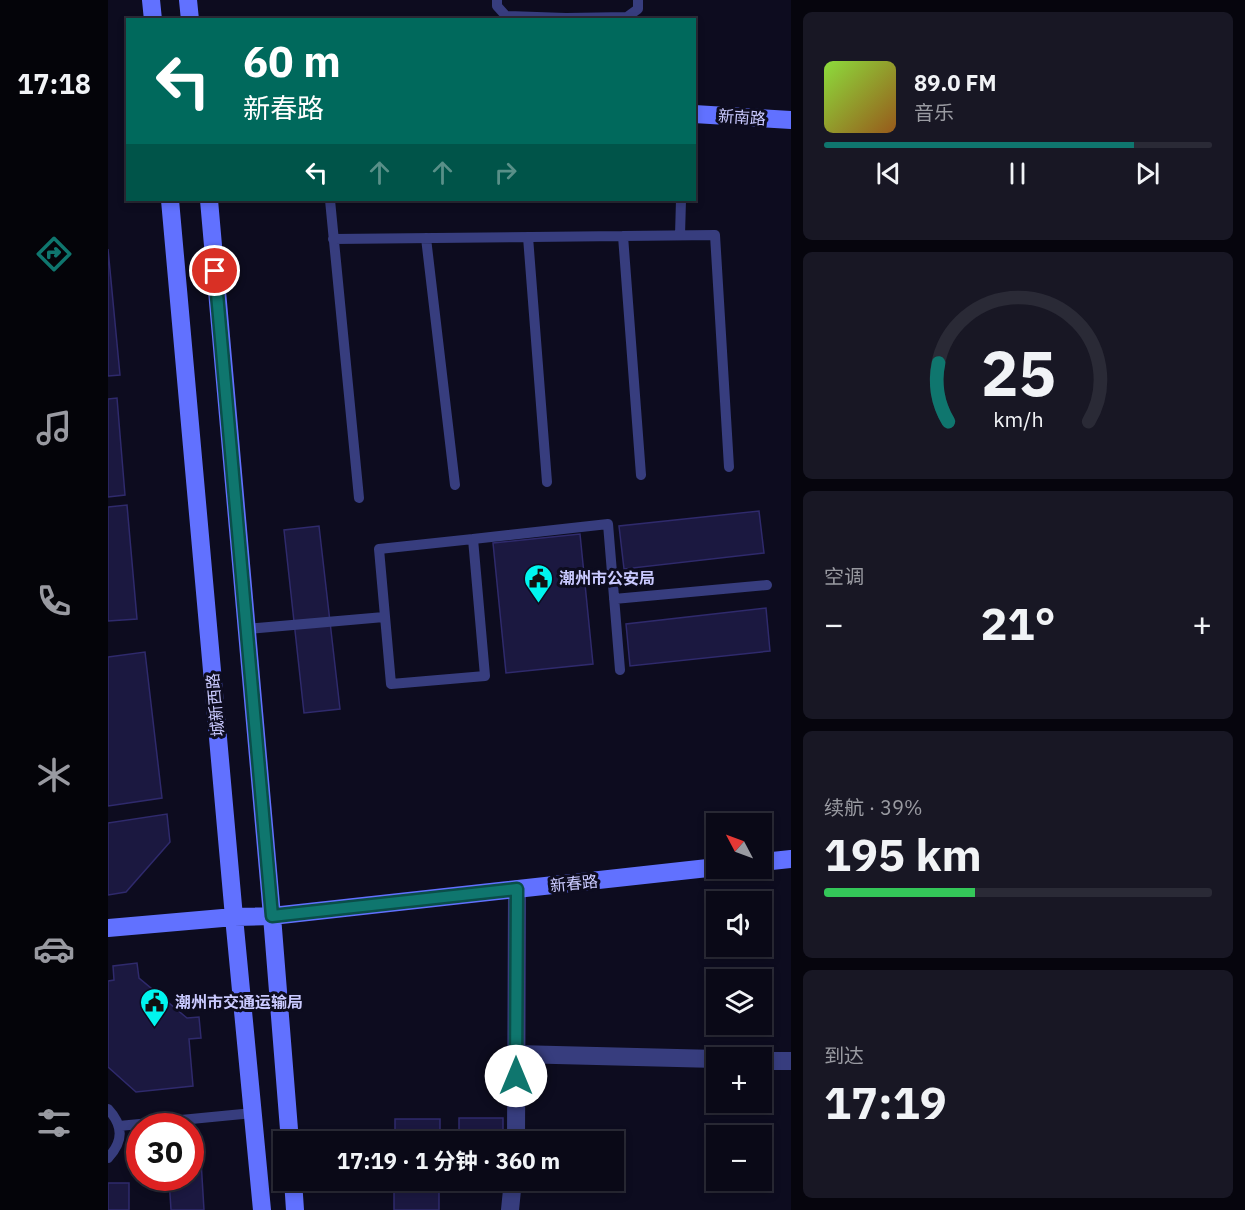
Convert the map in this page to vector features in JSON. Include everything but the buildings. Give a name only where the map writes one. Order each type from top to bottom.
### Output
[{"type":"main road","points":[[150,0],[153,18]]},
{"type":"main road","points":[[188,0],[190,18]]},
{"type":"main road","name":"新南路","points":[[696,114],[790,120]]},
{"type":"main road","name":"城新西路","points":[[170,201],[262,1210]]},
{"type":"main road","points":[[208,201],[289,1131]]},
{"type":"main road","points":[[772,861],[790,859]]},
{"type":"main road","name":"新春路","points":[[108,928],[272,916],[706,868]]},
{"type":"main road","points":[[294,1191],[295,1210]]},
{"type":"street","points":[[516,1131],[517,889]]},
{"type":"street","points":[[516,1054],[706,1059]]},
{"type":"street","points":[[772,1060],[790,1061]]},
{"type":"street","points":[[510,1210],[512,1191]]},
{"type":"lane","points":[[497,0],[497,6],[506,16],[546,18]]},
{"type":"lane","points":[[596,18],[627,17],[638,9],[638,0]]},
{"type":"lane","points":[[330,201],[359,498]]},
{"type":"lane","points":[[680,235],[681,201]]},
{"type":"lane","points":[[333,239],[715,235],[729,467]]},
{"type":"lane","points":[[623,236],[641,475]]},
{"type":"lane","points":[[528,237],[547,482]]},
{"type":"lane","points":[[426,238],[455,484]]},
{"type":"lane","points":[[473,540],[485,675],[391,684],[379,549],[608,524],[620,670]]},
{"type":"lane","points":[[614,599],[767,585]]},
{"type":"lane","points":[[247,629],[384,616]]},
{"type":"lane","points":[[108,1109],[119,1126],[116,1147],[108,1158]]},
{"type":"lane","points":[[119,1126],[253,1113]]},
{"type":"place","name":"潮州市公安局","points":[[538,604]]},
{"type":"place","name":"潮州市交通运输局","points":[[154,1028]]},
{"type":"route","points":[[215,271],[272,916],[517,889],[516,1076]]}]
